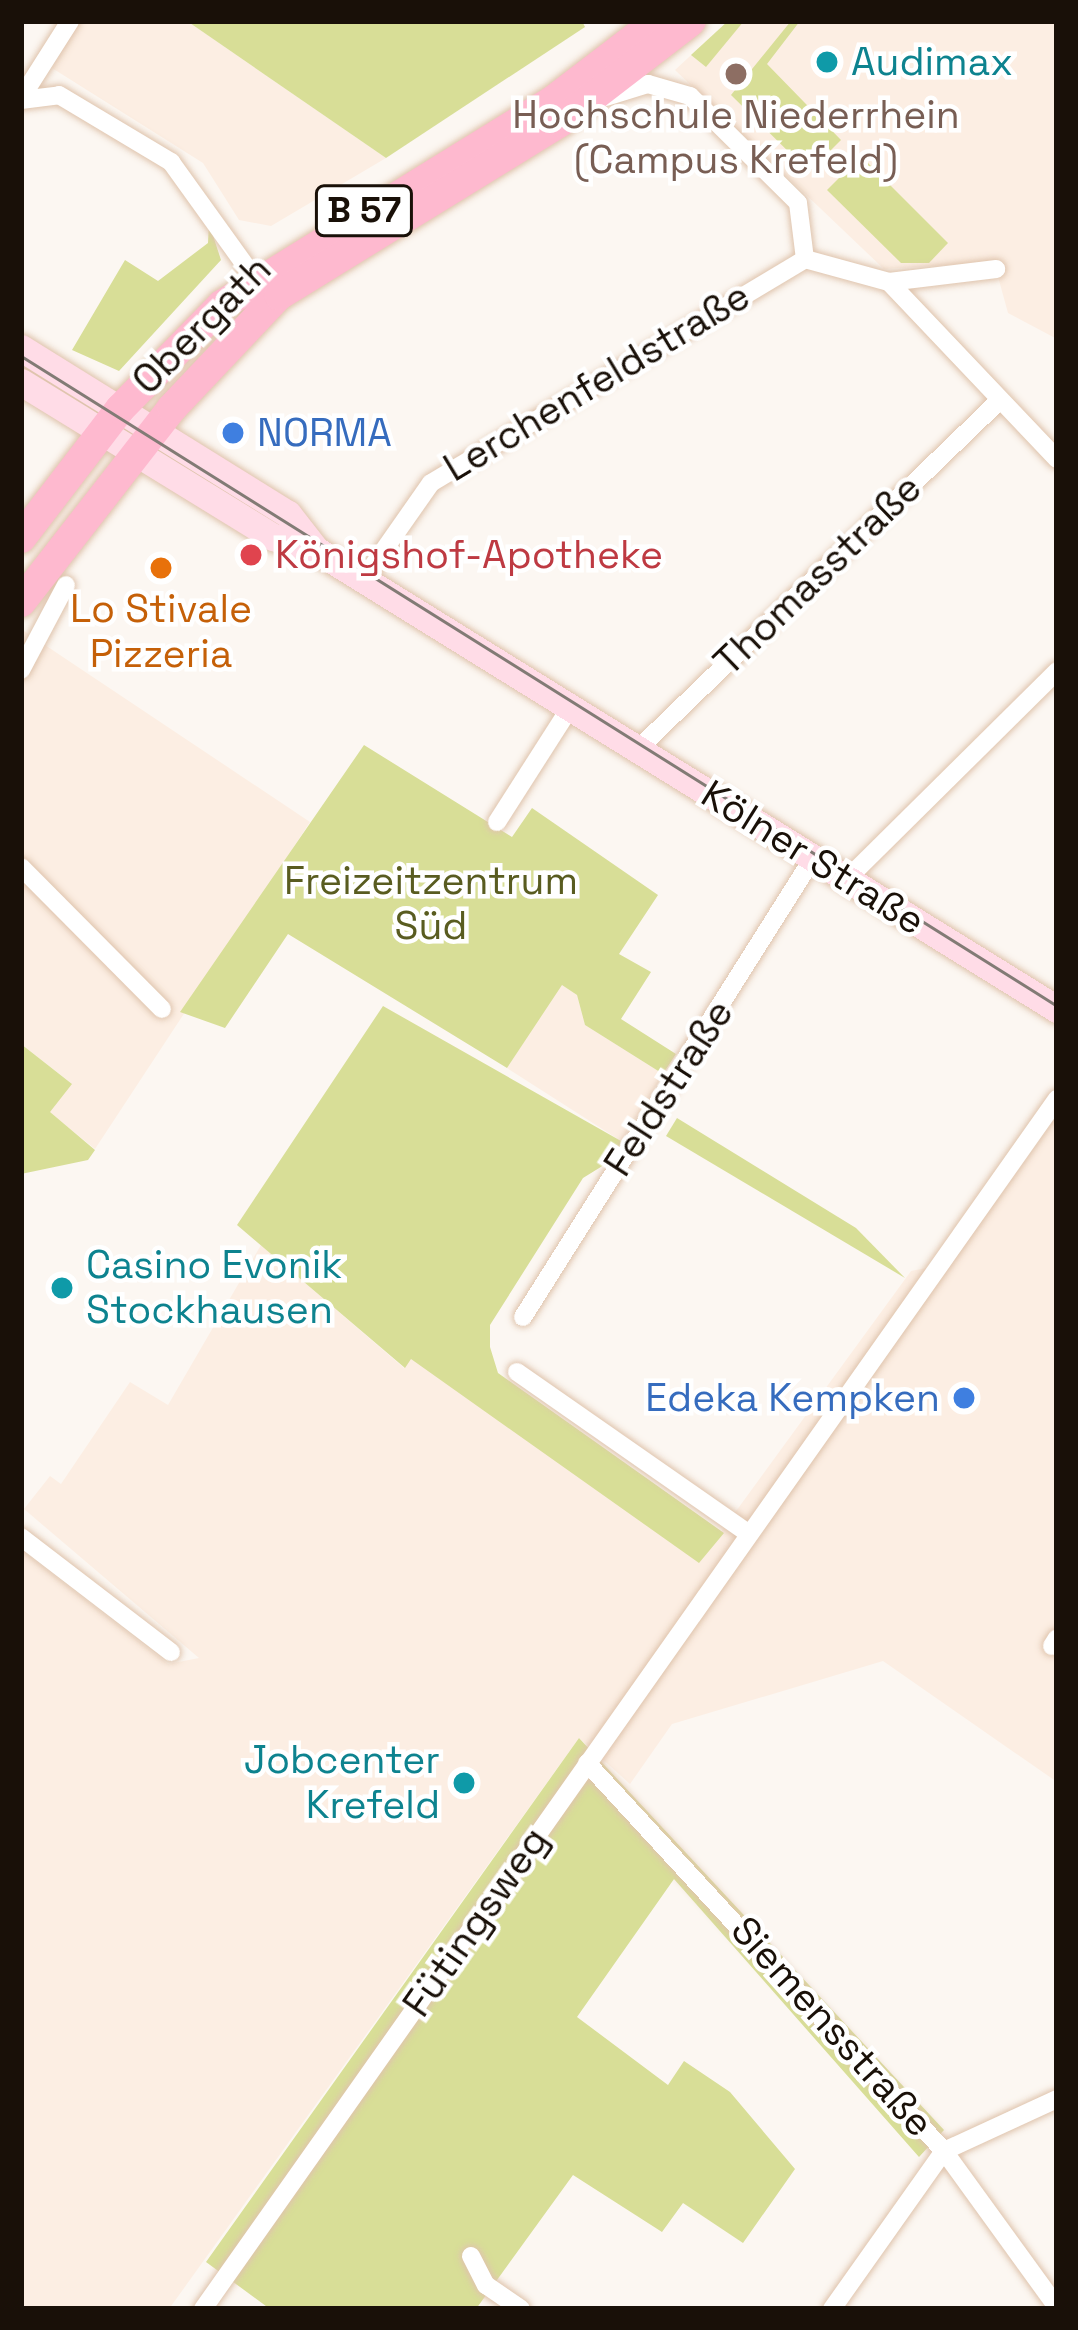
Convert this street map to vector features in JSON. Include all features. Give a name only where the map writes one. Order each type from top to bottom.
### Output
[{"type":"main road","name":"Obergath","points":[[110,420],[255,279],[550,102],[657,21]]},
{"type":"main road","name":"Obergath","points":[[144,442],[279,295],[585,106],[691,21]]},
{"type":"main road","name":"Kölner Straße","points":[[21,348],[144,442],[1057,1009]]},
{"type":"main road","name":"Kölner Straße","points":[[21,382],[110,420]]},
{"type":"main road","name":"B 57","points":[[21,538],[110,420]]},
{"type":"main road","name":"B 57","points":[[21,602],[144,442]]},
{"type":"street","points":[[23,96],[70,21]]},
{"type":"street","points":[[585,106],[648,84],[691,96],[798,202],[806,259],[889,282],[996,269]]},
{"type":"street","points":[[23,96],[59,95],[171,162],[255,279]]},
{"type":"street","name":"Lerchenfeldstraße","points":[[363,580],[430,483],[806,259]]},
{"type":"street","points":[[889,282],[1057,459]]},
{"type":"street","name":"Thomasstraße","points":[[637,750],[1000,400]]},
{"type":"street","points":[[21,670],[65,585]]},
{"type":"street","points":[[847,879],[1057,671]]},
{"type":"street","points":[[497,822],[569,708]]},
{"type":"street","name":"Feldstraße","points":[[524,1317],[813,858]]},
{"type":"street","points":[[21,867],[162,1009]]},
{"type":"street","name":"Fütingsweg","points":[[202,2309],[1057,1099]]},
{"type":"street","points":[[517,1372],[748,1533]]},
{"type":"street","points":[[21,1537],[171,1652]]},
{"type":"street","name":"Siemensstraße","points":[[587,1763],[944,2151],[1057,2307]]},
{"type":"street","points":[[832,2309],[944,2151],[1057,2099]]},
{"type":"street","points":[[472,2256],[486,2285],[521,2309]]},
{"type":"shaded area","points":[[79,21],[187,21],[386,158],[271,226],[239,220],[203,163],[52,68]]},
{"type":"shaded area","points":[[728,21],[1057,21],[1057,339],[1008,313],[994,262],[884,269],[675,70]]},
{"type":"shaded area","points":[[21,629],[310,822],[95,1149],[49,1112],[71,1083],[21,1044]]},
{"type":"shaded area","points":[[561,984],[577,995],[585,1025],[663,1074],[621,1141],[507,1068]]},
{"type":"shaded area","points":[[1057,1116],[1057,1782],[883,1661],[672,1724],[630,1784],[579,1738],[169,2309],[21,2309],[21,1550],[168,1664],[199,1658],[24,1509],[50,1476],[61,1484],[130,1382],[168,1405],[261,1245],[404,1368],[411,1358],[699,1562],[911,1271],[952,1263]]},
{"type":"green space","points":[[187,21],[582,21],[585,27],[386,158]]},
{"type":"green space","points":[[728,21],[744,21],[706,67],[691,55]]},
{"type":"green space","points":[[791,21],[800,21],[767,64],[841,140],[809,172],[731,95]]},
{"type":"green space","points":[[861,156],[948,243],[929,263],[901,263],[827,190]]},
{"type":"green space","points":[[209,223],[221,260],[119,371],[72,350],[125,260],[158,281],[208,243]]},
{"type":"green space","name":"Freizeitzentrum Süd","points":[[364,745],[512,837],[532,808],[658,895],[619,954],[651,972],[621,1019],[676,1054],[663,1074],[585,1025],[577,995],[562,985],[507,1068],[288,934],[225,1028],[180,1012]]},
{"type":"green space","points":[[383,1006],[621,1141],[617,1157],[583,1178],[490,1325],[490,1347],[498,1373],[724,1533],[699,1563],[411,1359],[405,1368],[237,1225]]},
{"type":"green space","points":[[21,1044],[72,1084],[50,1112],[95,1150],[88,1160],[21,1174]]},
{"type":"green space","points":[[677,1118],[856,1228],[905,1278],[666,1136]]},
{"type":"green space","points":[[579,1738],[944,2130],[919,2157],[674,1879],[577,2017],[668,2085],[684,2061],[730,2092],[795,2169],[743,2243],[683,2203],[662,2232],[573,2175],[476,2309],[270,2309],[206,2262]]},
{"type":"tram line","points":[[21,356],[1057,1006]]},
{"type":"place","name":"Audimax","points":[[827,62]]},
{"type":"place","name":"Hochschule Niederrhein (Campus Krefeld)","points":[[736,74]]},
{"type":"place","name":"NORMA","points":[[233,433]]},
{"type":"place","name":"Königshof-Apotheke","points":[[251,555]]},
{"type":"place","name":"Lo Stivale Pizzeria","points":[[161,568]]},
{"type":"place","name":"Casino Evonik Stockhausen","points":[[62,1288]]},
{"type":"place","name":"Edeka Kempken","points":[[964,1398]]},
{"type":"place","name":"Jobcenter Krefeld","points":[[464,1783]]}]
